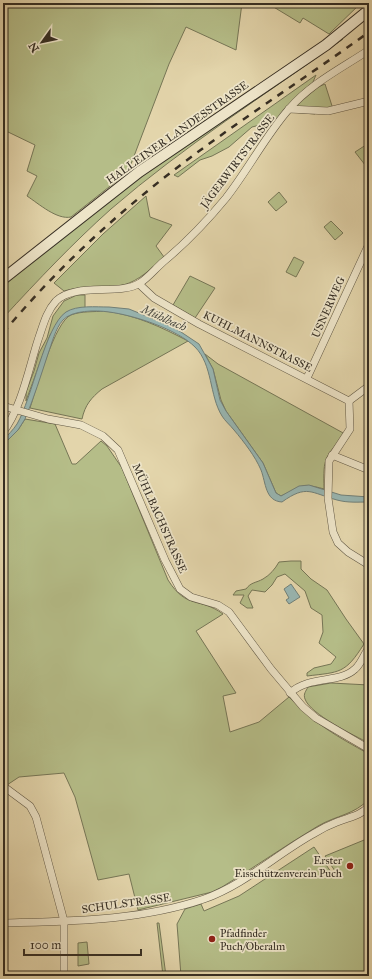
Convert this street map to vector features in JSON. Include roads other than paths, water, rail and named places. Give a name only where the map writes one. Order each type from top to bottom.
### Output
[{"type":"main road","name":"HALLEINER LANDESSTRASSE","points":[[3,279],[139,172],[330,42],[369,10]]},
{"type":"street","name":"JÄGERWIRTSTRASSE","points":[[139,284],[176,252],[226,198],[289,109],[312,88],[369,50]]},
{"type":"street","name":"JÄGERWIRTSTRASSE","points":[[289,109],[328,111],[369,101]]},
{"type":"street","name":"USNERWEG","points":[[307,378],[369,244]]},
{"type":"street","name":"KUHLMANNSTRASSE","points":[[139,284],[154,298],[199,324],[307,378],[349,401]]},
{"type":"street","points":[[3,432],[10,424],[18,410],[44,324],[50,309],[57,300],[80,291],[139,284]]},
{"type":"street","points":[[369,386],[349,401],[350,429],[332,455],[328,468],[328,498],[333,532],[338,543],[369,565]]},
{"type":"street","name":"MÜHLBACHSTRASSE","points":[[3,406],[30,414],[88,427],[103,436],[118,450],[165,560],[180,589],[191,598],[218,605],[229,612],[290,693]]},
{"type":"street","points":[[332,455],[369,470]]},
{"type":"street","points":[[369,648],[356,669],[343,676],[303,683],[290,693],[316,718],[369,749]]},
{"type":"street","points":[[3,786],[30,806],[36,817],[64,921],[64,976]]},
{"type":"street","name":"SCHULSTRASSE","points":[[3,923],[92,920],[163,910],[203,899],[226,889],[314,833],[337,822],[356,816],[369,806]]},
{"type":"water","points":[[109,307],[129,309],[161,322],[175,328],[199,344],[213,369],[220,400],[226,411],[263,463],[276,493],[281,496],[299,486],[309,485],[341,495],[369,497],[369,502],[341,501],[309,492],[297,493],[282,502],[276,501],[269,495],[261,470],[256,460],[242,439],[222,416],[215,399],[205,362],[195,347],[177,334],[154,324],[130,316],[109,312],[91,311],[72,314],[63,320],[54,336],[25,419],[18,430],[3,445],[3,440],[17,424],[23,413],[45,347],[58,320],[66,312],[76,308]]},
{"type":"water","points":[[291,584],[300,597],[289,604],[286,600],[289,598],[284,589]]},
{"type":"railway","points":[[3,333],[37,294],[73,257],[150,189],[203,148],[369,32]]},
{"type":"place","name":"Erster Eisschützenverein Puch","points":[[350,866]]},
{"type":"place","name":"Pfadfinder Puch/Oberalm","points":[[212,939]]},
{"type":"water label","name":"Mühlbach","points":[[164,318]]}]
